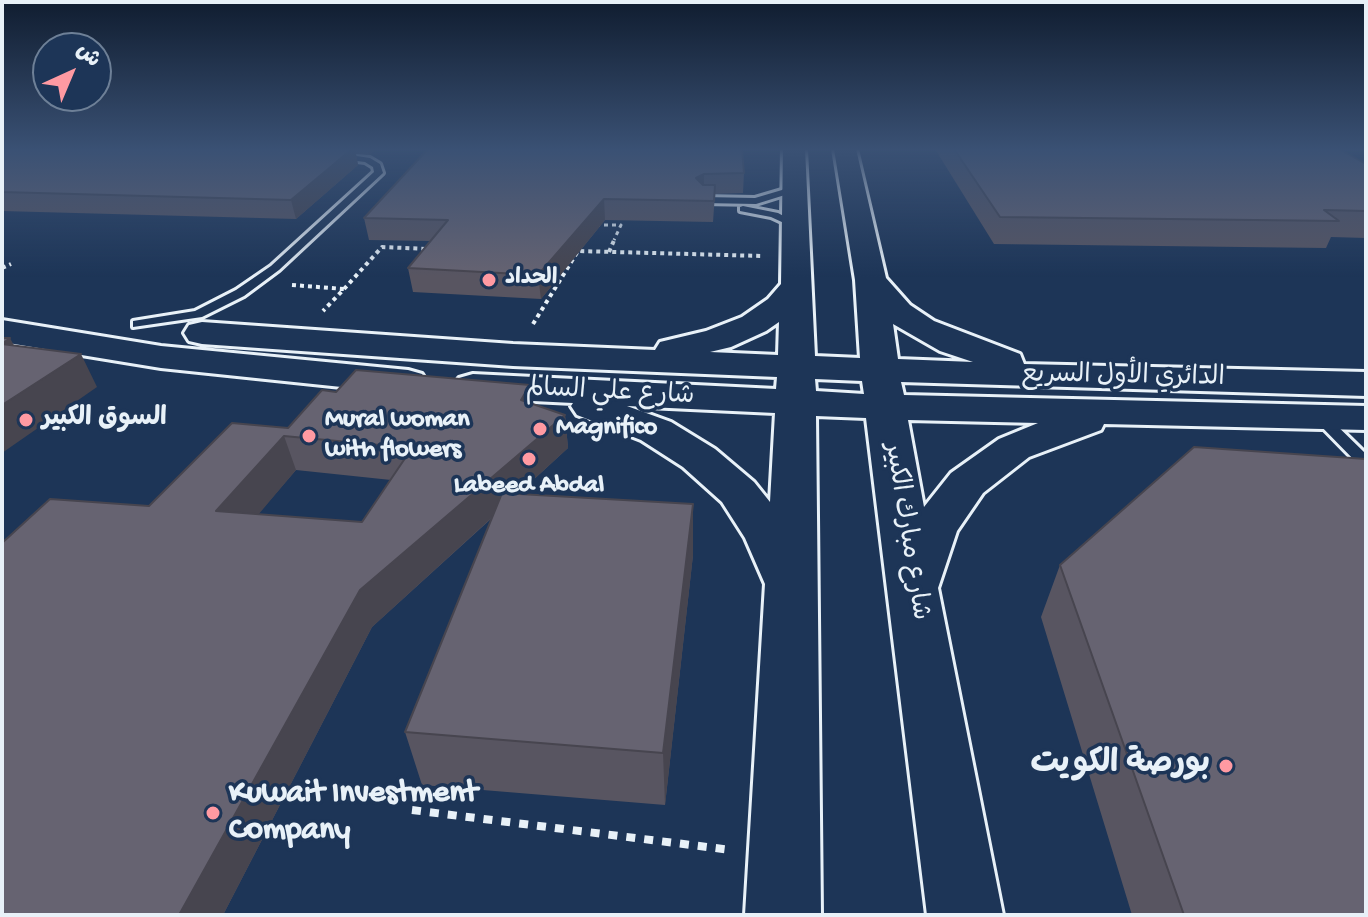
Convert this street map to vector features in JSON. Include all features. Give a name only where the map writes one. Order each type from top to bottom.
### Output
[{"type":"main road","points":[[783,915],[798,192]]},
{"type":"main road","name":"شارع مبارك الكبير","points":[[852,192],[871,280],[912,590],[965,915]]},
{"type":"main road","points":[[570,357],[622,357],[673,350],[718,339],[780,306],[796,272]]},
{"type":"main road","points":[[871,280],[898,312],[953,343],[1031,369],[1076,378]]},
{"type":"main road","name":"شارع علي السالم","points":[[2,301],[201,333],[296,340],[508,372],[570,357],[796,385]]},
{"type":"main road","name":"شارع علي السالم","points":[[2,331],[191,360],[338,377],[508,372],[883,388]]},
{"type":"main road","points":[[508,372],[557,396],[608,410],[656,431],[699,458],[738,492],[769,535],[791,586]]},
{"type":"main road","name":"الدائري الأول السريع","points":[[883,388],[1076,378],[1366,384]]},
{"type":"main road","name":"الدائري الأول السريع","points":[[883,388],[1135,411],[1366,418]]},
{"type":"main road","points":[[912,590],[933,529],[967,483],[990,464],[1034,438],[1070,425],[1135,411]]},
{"type":"lane","points":[[137,324],[198,314],[219,305],[255,283],[317,232],[359,192]]},
{"type":"lane","points":[[785,192],[756,201],[704,204],[756,210],[797,226]]},
{"type":"lane","points":[[1320,417],[1366,463]]},
{"type":"path","points":[[593,225],[621,225],[609,252]]},
{"type":"path","points":[[296,340],[382,247],[429,249]]},
{"type":"path","points":[[508,372],[578,251],[796,272]]},
{"type":"path","points":[[2,268],[11,264]]},
{"type":"path","points":[[255,283],[344,289]]},
{"type":"path","points":[[412,810],[784,856]]},
{"type":"building","points":[[2,192],[301,192],[291,200]]},
{"type":"building","points":[[388,192],[715,192],[714,201],[604,199],[538,275],[408,268],[448,220],[364,218]]},
{"type":"building","points":[[983,192],[1366,192],[1366,211],[1324,210],[1339,221],[1000,217]]},
{"type":"building","points":[[2,344],[81,354],[2,405]]},
{"type":"building","points":[[356,370],[530,385],[521,400],[565,415],[360,590],[179,915],[2,915],[2,543],[50,499],[149,506],[232,423],[288,428],[322,390],[336,392]],"holes":[[[284,436],[412,448],[362,522],[216,511]]]},
{"type":"building","name":"بورصة الكويت","points":[[1194,447],[1366,459],[1366,915],[1184,915],[1060,565]]},
{"type":"building","points":[[502,493],[693,504],[663,753],[405,732]]},
{"type":"place","name":"الحداد","points":[[489,280]]},
{"type":"place","name":"السوق الكبير","points":[[26,420]]},
{"type":"place","name":"Magnifico","points":[[540,429]]},
{"type":"place","name":"Mural woman with flowers","points":[[309,436]]},
{"type":"place","name":"Labeed Abdal","points":[[529,459]]},
{"type":"place","name":"بورصة الكويت","points":[[1226,766]]},
{"type":"place","name":"Kuwait Investment Company","points":[[213,813]]}]
